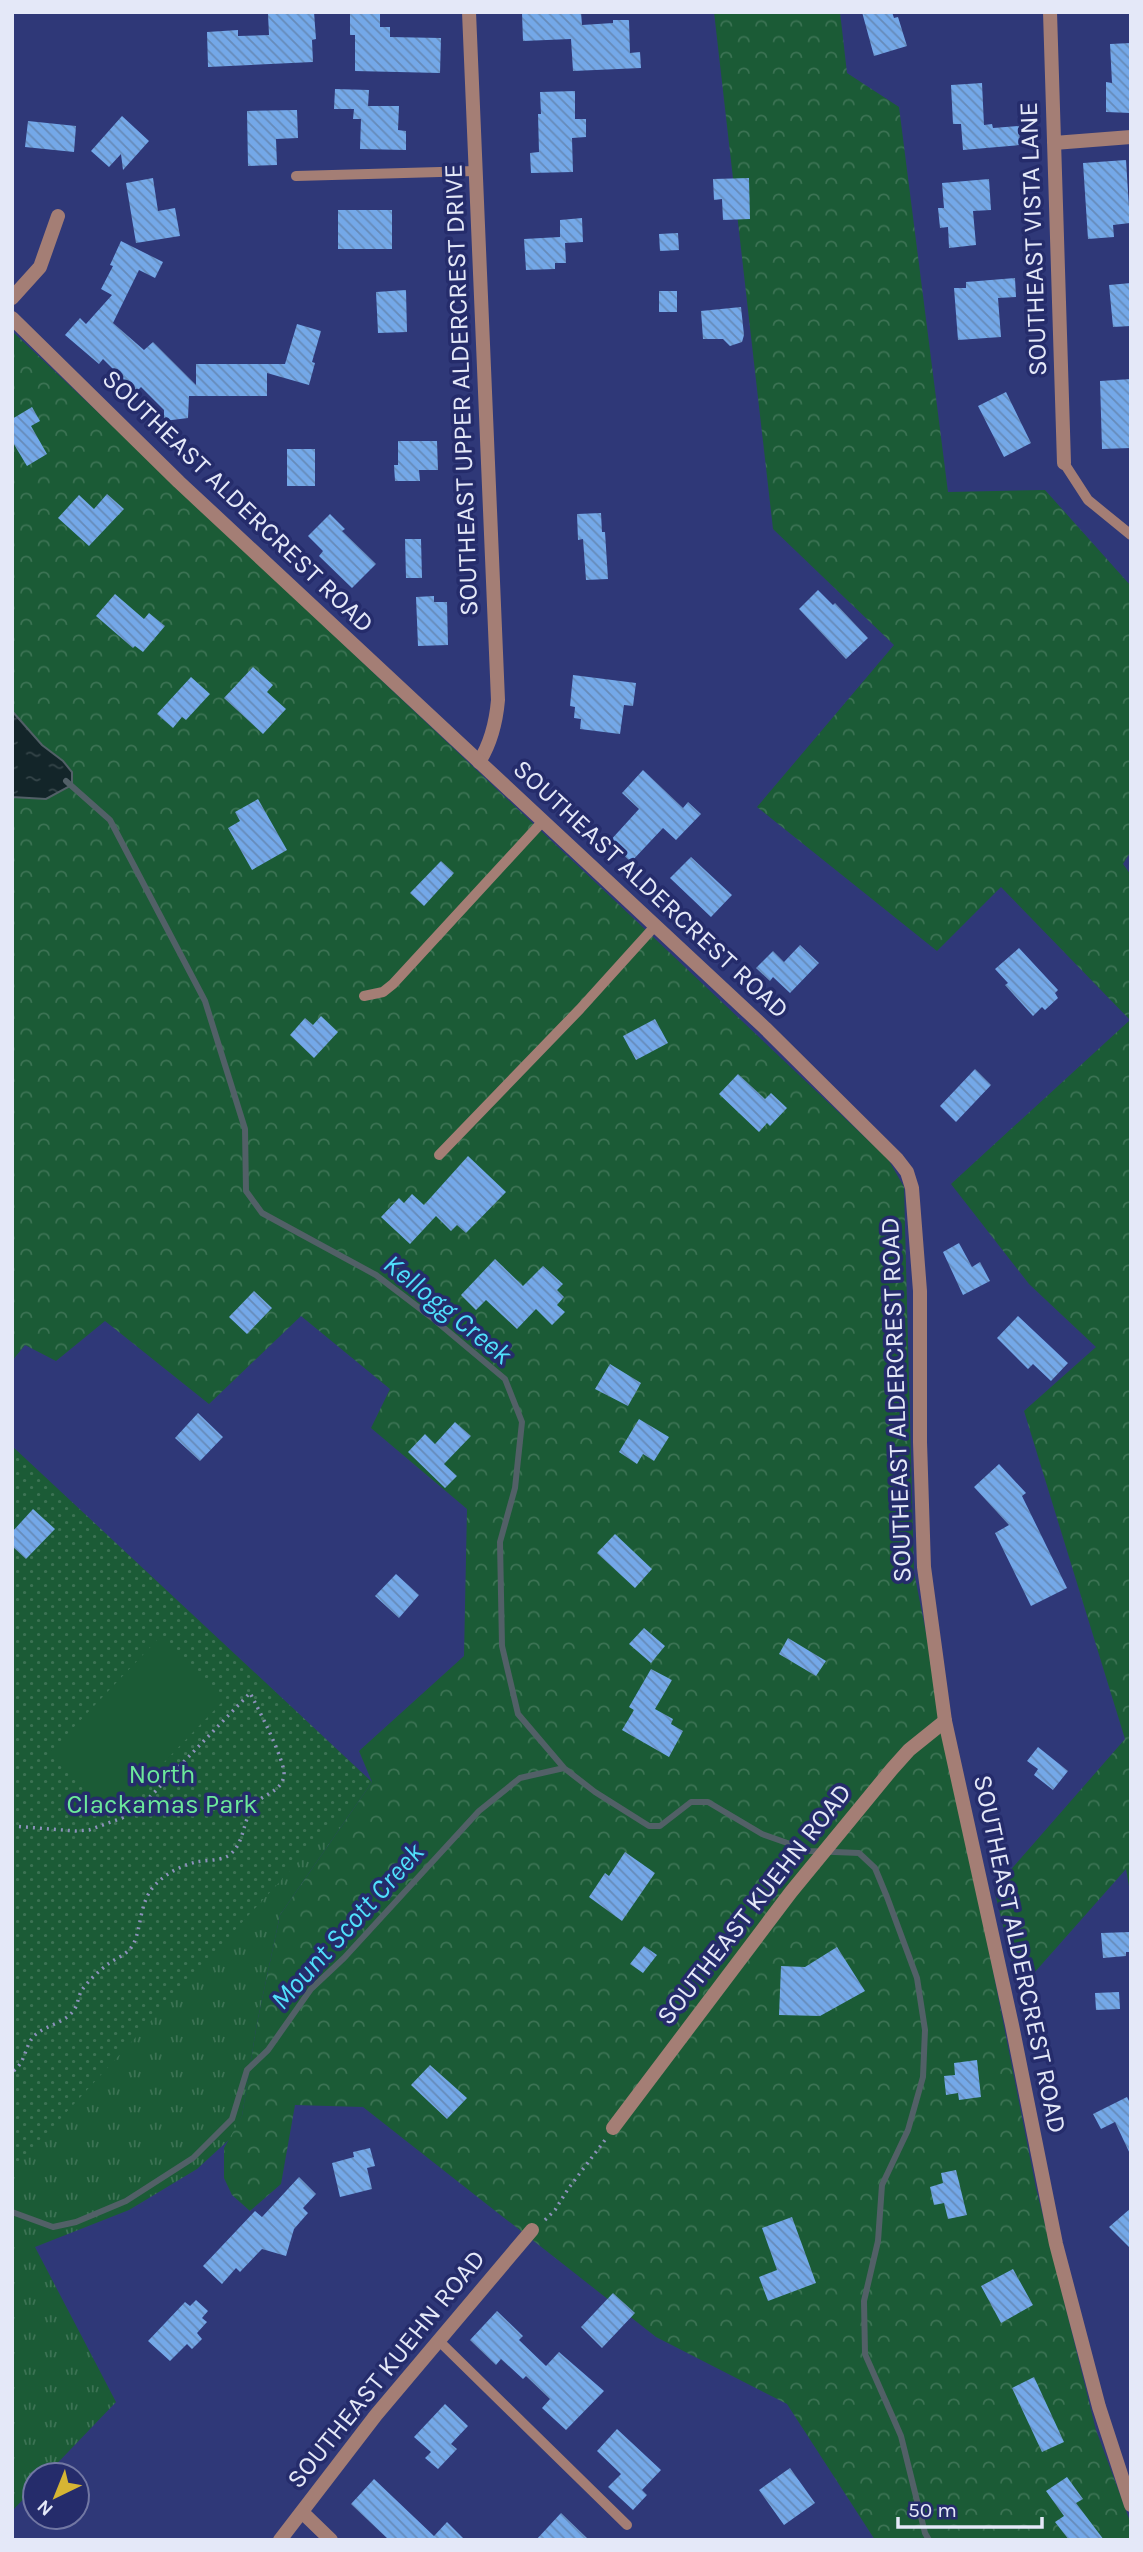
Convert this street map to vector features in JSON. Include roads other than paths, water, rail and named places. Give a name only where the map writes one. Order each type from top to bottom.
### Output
[{"type":"street","name":"SOUTHEAST UPPER ALDERCREST DRIVE","points":[[469,12],[498,700],[493,733],[479,762]]},
{"type":"street","name":"SOUTHEAST VISTA LANE","points":[[1050,12],[1064,463]]},
{"type":"street","points":[[1054,142],[1131,137]]},
{"type":"street","points":[[12,298],[40,267],[58,216]]},
{"type":"street","name":"SOUTHEAST ALDERCREST ROAD","points":[[12,318],[179,482],[836,1098],[907,1172],[916,1222],[920,1291],[924,1567],[945,1721],[1012,2025],[1056,2244],[1099,2407],[1131,2505]]},
{"type":"street","name":"SOUTHEAST KUEHN ROAD","points":[[613,2127],[791,1892],[909,1750],[945,1721]]},
{"type":"street","name":"SOUTHEAST KUEHN ROAD","points":[[280,2540],[376,2415],[532,2230]]},
{"type":"street","points":[[302,2512],[331,2540]]},
{"type":"lane","points":[[296,176],[476,171]]},
{"type":"lane","points":[[1064,463],[1088,500],[1131,536]]},
{"type":"lane","points":[[365,996],[383,992],[393,984],[543,821]]},
{"type":"lane","points":[[439,1155],[580,1009],[655,926]]},
{"type":"lane","points":[[438,2340],[627,2525]]},
{"type":"water","points":[[12,711],[42,745],[63,761],[72,772],[72,785],[46,799],[12,797]]},
{"type":"waterway","name":"Kellogg Creek","points":[[66,781],[110,820],[205,1001],[245,1129],[246,1191],[262,1213],[376,1275],[505,1379],[522,1422],[515,1488],[500,1542],[502,1646],[518,1714],[564,1768],[595,1792],[649,1826],[660,1826],[691,1802],[708,1802],[762,1834],[810,1851],[859,1853],[875,1868],[917,1978],[925,2030],[923,2077],[908,2130],[882,2185],[878,2241],[864,2301],[865,2354],[901,2436],[929,2540]]},
{"type":"waterway","name":"Mount Scott Creek","points":[[12,2212],[53,2227],[76,2222],[126,2201],[193,2158],[232,2119],[247,2070],[268,2050],[311,1989],[344,1958],[479,1811],[520,1778],[564,1768]]},
{"type":"park label","name":"North Clackamas Park","points":[[162,1789]]}]
